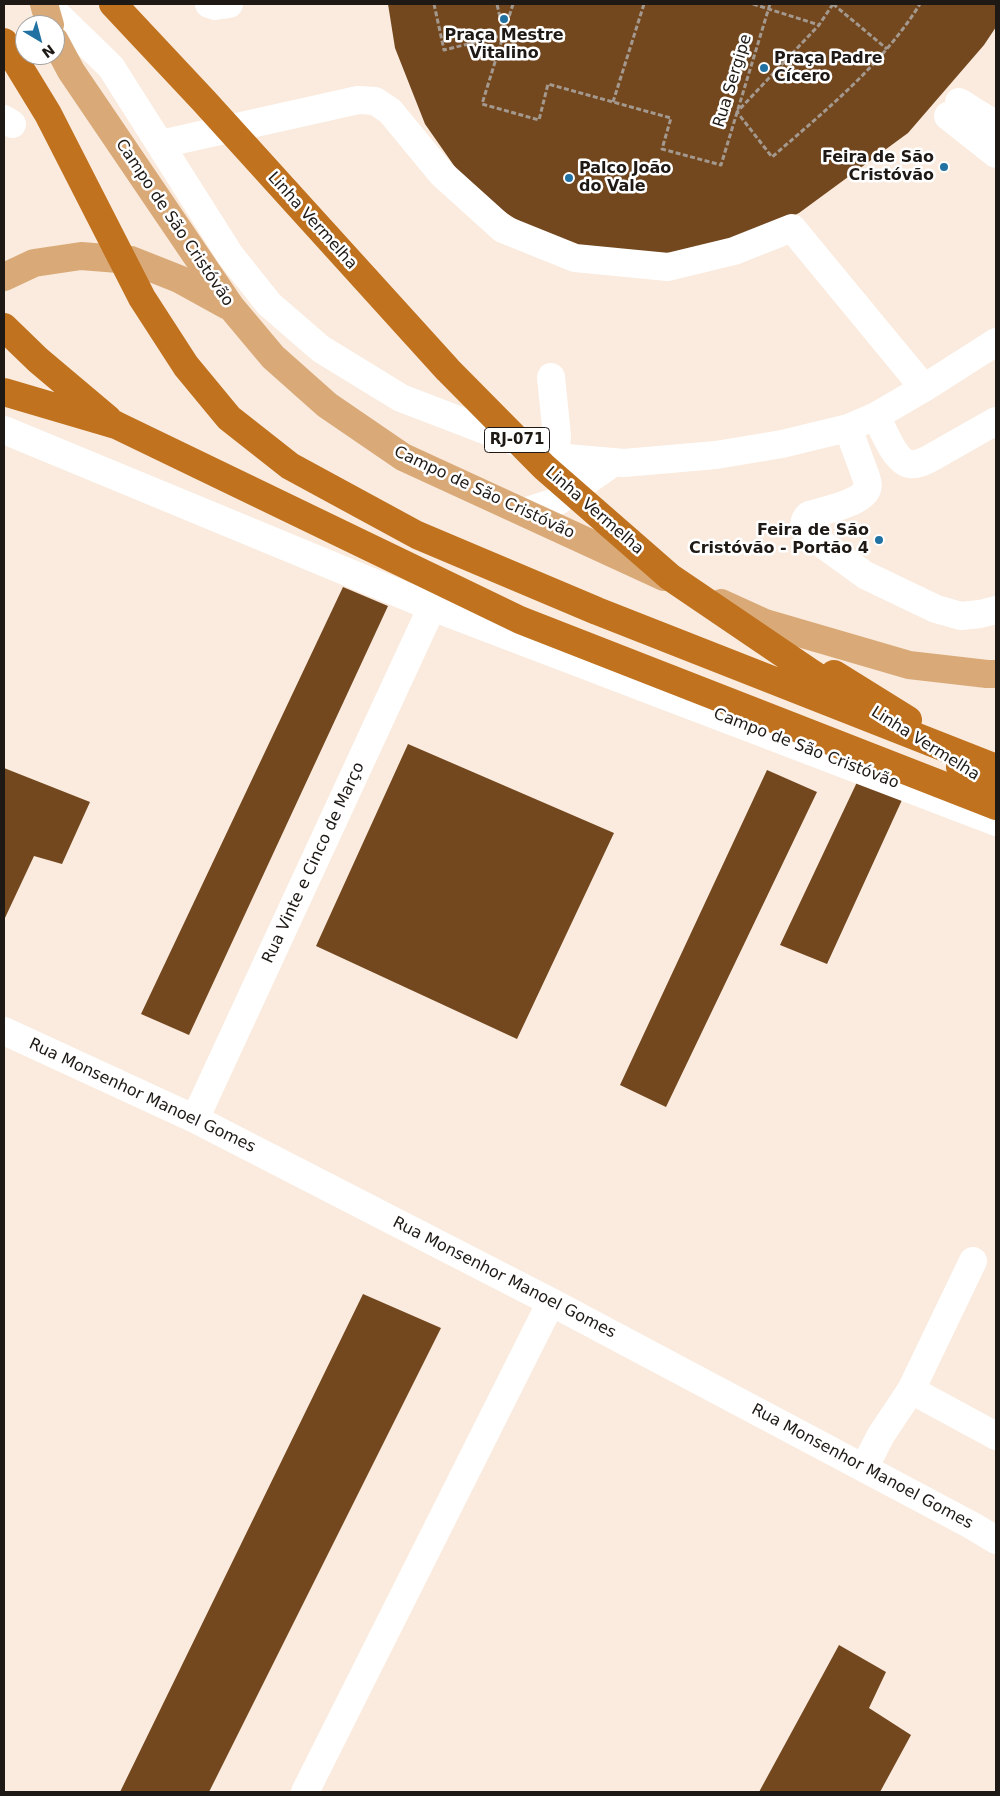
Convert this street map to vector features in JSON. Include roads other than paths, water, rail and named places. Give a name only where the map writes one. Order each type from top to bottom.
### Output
[{"type":"highway","name":"Linha Vermelha","points":[[113,4],[204,101],[448,370],[544,467],[670,577],[810,672],[996,789]]},
{"type":"highway","name":"Linha Vermelha","points":[[126,4],[215,96],[458,364],[554,462],[678,568],[816,663],[996,775]]},
{"type":"highway","points":[[4,42],[48,114],[142,298],[186,366],[230,418],[290,466],[417,535],[597,611],[996,768]]},
{"type":"highway","points":[[4,327],[38,360],[116,425]]},
{"type":"highway","points":[[4,392],[116,425],[387,554],[520,620],[996,806]]},
{"type":"main road","name":"Campo de São Cristóvão","points":[[65,60],[231,308],[273,357],[327,405],[403,457],[765,623],[909,664],[996,674]]},
{"type":"main road","points":[[4,277],[34,264],[81,256],[131,260],[180,279],[231,308]]},
{"type":"street","points":[[45,4],[111,67],[230,255],[270,304],[321,349],[401,398],[555,457],[624,463],[716,455],[782,444],[848,428],[876,416],[996,342]]},
{"type":"street","points":[[209,4],[214,6],[229,4]]},
{"type":"street","points":[[160,144],[358,100],[374,101],[390,111],[442,174],[503,229],[574,258],[668,267],[734,251],[792,228],[924,388]]},
{"type":"street","points":[[996,125],[954,109],[996,154]]},
{"type":"street","points":[[551,377],[557,436],[555,457]]},
{"type":"street","points":[[876,416],[896,454],[902,461],[909,464],[917,464],[929,459],[996,421]]},
{"type":"street","points":[[848,428],[868,484],[867,490],[861,497],[852,501],[809,515],[804,520],[807,533],[865,575],[936,608],[961,616],[996,610]]},
{"type":"street","name":"Campo de São Cristóvão","points":[[4,430],[432,607],[996,822]]},
{"type":"street","points":[[524,512],[558,501],[598,475],[614,462]]},
{"type":"street","name":"Rua Vinte e Cinco de Março","points":[[195,1119],[432,607]]},
{"type":"street","name":"Rua Monsenhor Manoel Gomes","points":[[4,1031],[195,1119],[551,1302],[996,1540]]},
{"type":"street","points":[[864,1468],[881,1435],[911,1390],[972,1261]]},
{"type":"street","points":[[305,1792],[551,1302]]},
{"type":"street","points":[[911,1390],[996,1436]]},
{"type":"place","name":"Praça Mestre Vitalino","points":[[504,19]]},
{"type":"place","name":"Praça Padre Cícero","points":[[764,68]]},
{"type":"place","name":"Feira de São Cristóvão","points":[[944,167]]},
{"type":"place","name":"Palco João do Vale","points":[[569,178]]},
{"type":"place","name":"Feira de São Cristóvão - Portão 4","points":[[879,540]]}]
